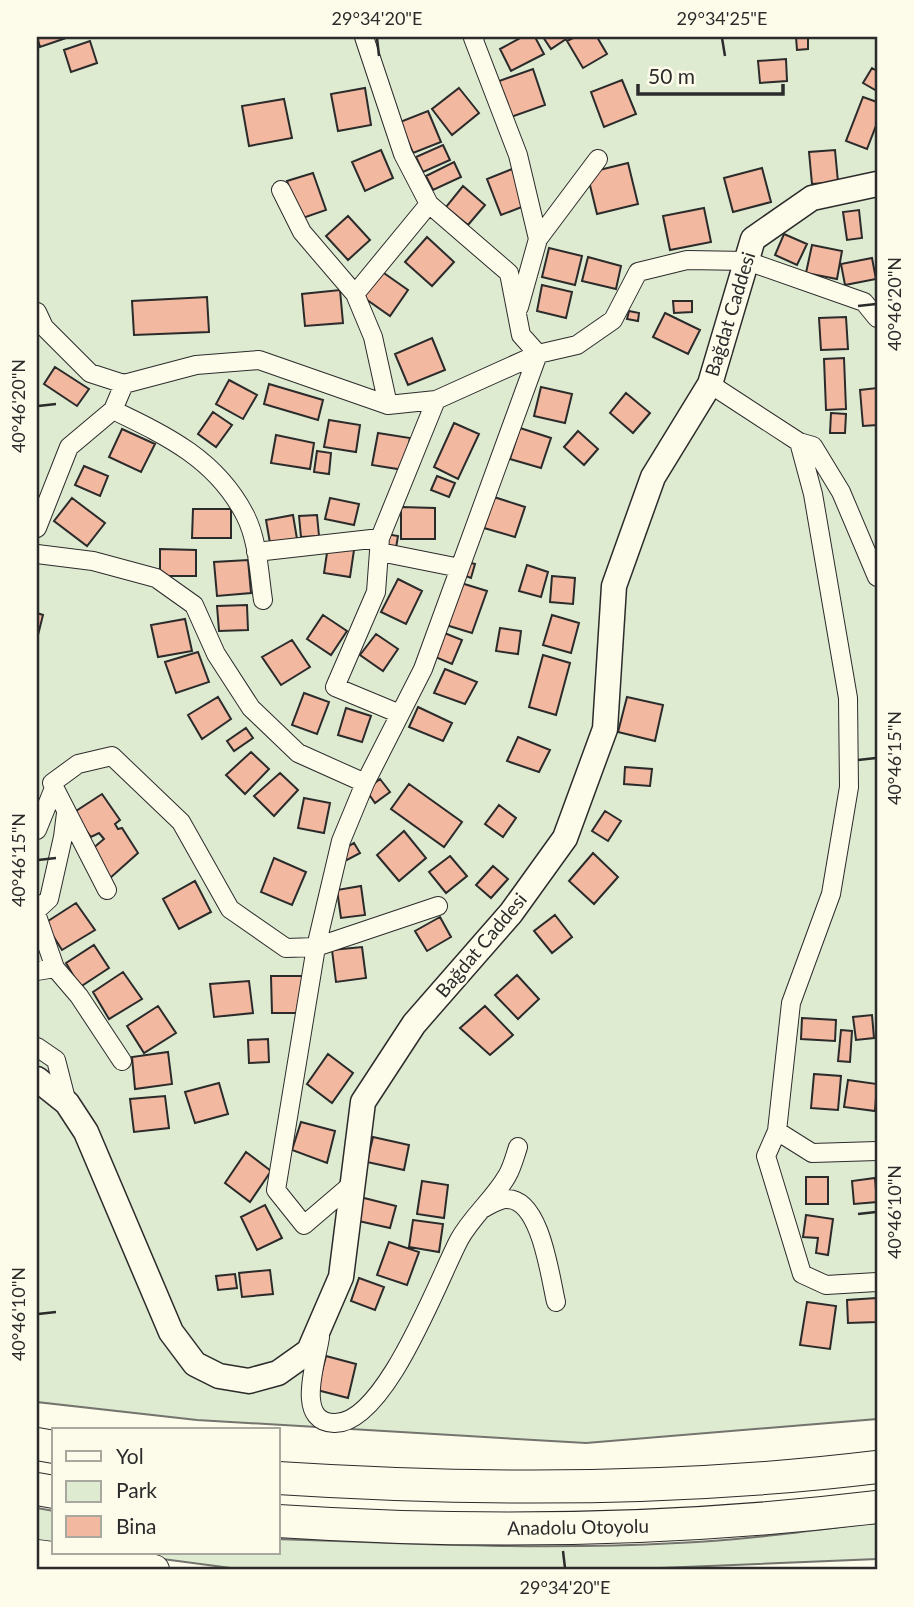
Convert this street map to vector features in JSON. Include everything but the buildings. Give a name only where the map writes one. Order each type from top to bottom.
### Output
[{"type":"highway","points":[[280,1478],[511,1488],[695,1484],[877,1467]]},
{"type":"highway","name":"Anadolu Otoyolu","points":[[280,1521],[356,1526],[523,1529],[695,1524],[877,1507]]},
{"type":"highway","points":[[37,1555],[155,1570]]},
{"type":"highway","points":[[37,1562],[58,1570]]},
{"type":"main road","name":"Bağdat Caddesi","points":[[37,1079],[67,1103],[86,1132],[171,1332],[195,1364],[219,1376],[249,1381],[278,1373],[309,1351],[341,1277],[363,1102],[414,1024],[511,913],[565,838],[605,729],[614,586],[653,477],[710,384],[753,239],[812,198],[877,184]]},
{"type":"street","points":[[364,37],[403,154],[429,204],[509,273],[522,334],[538,354]]},
{"type":"street","points":[[475,37],[473,38],[518,155],[538,239]]},
{"type":"street","points":[[518,310],[538,239],[598,159]]},
{"type":"street","points":[[281,190],[302,232],[355,294],[373,337],[388,405]]},
{"type":"street","points":[[355,294],[429,204]]},
{"type":"street","points":[[37,312],[44,327],[90,373],[124,384],[196,365],[259,360],[388,405],[436,400],[538,354],[577,345],[613,320],[638,272],[687,260],[747,261],[864,302],[877,318]]},
{"type":"street","points":[[352,1184],[304,1225],[276,1190],[316,947],[341,841],[365,783],[423,668],[538,354]]},
{"type":"street","points":[[37,528],[69,447],[113,410],[124,384]]},
{"type":"street","points":[[710,384],[799,442],[813,446],[841,492],[877,577]]},
{"type":"street","points":[[400,714],[335,687],[376,592],[380,545],[436,400]]},
{"type":"street","points":[[113,410],[173,439],[213,468],[246,516],[256,552],[263,600]]},
{"type":"street","points":[[799,442],[813,495],[848,698],[849,787],[831,894],[791,1003],[778,1131],[766,1156],[802,1273],[826,1285],[877,1282]]},
{"type":"street","points":[[256,552],[380,545],[460,568]]},
{"type":"street","points":[[37,554],[93,561],[156,578],[194,605],[216,653],[251,708],[298,753],[365,783]]},
{"type":"street","points":[[107,890],[52,783],[78,764],[112,756],[181,821],[230,909],[286,948],[316,947],[438,906]]},
{"type":"street","points":[[37,830],[54,788]]},
{"type":"street","points":[[37,909],[49,899],[66,813]]},
{"type":"street","points":[[37,916],[55,968],[79,996],[122,1061]]},
{"type":"street","points":[[37,971],[55,968]]},
{"type":"street","points":[[37,1047],[56,1060],[67,1103]]},
{"type":"street","points":[[778,1131],[812,1153],[877,1151]]},
{"type":"street","points":[[321,1323],[317,1358],[310,1385],[310,1402],[315,1413],[324,1421],[348,1421],[367,1408],[394,1373],[460,1238],[479,1210],[508,1176],[519,1147]]},
{"type":"street","points":[[479,1210],[509,1198],[522,1203],[535,1221],[555,1303]]},
{"type":"green space","points":[[37,37],[877,37],[877,1419],[586,1443],[197,1420],[37,1402]]},
{"type":"green space","points":[[37,1508],[52,1511],[52,1544],[37,1542]]},
{"type":"green space","points":[[877,1522],[877,1559],[611,1570],[246,1570],[125,1554],[280,1554],[280,1539],[477,1546],[577,1546],[702,1542]]}]
